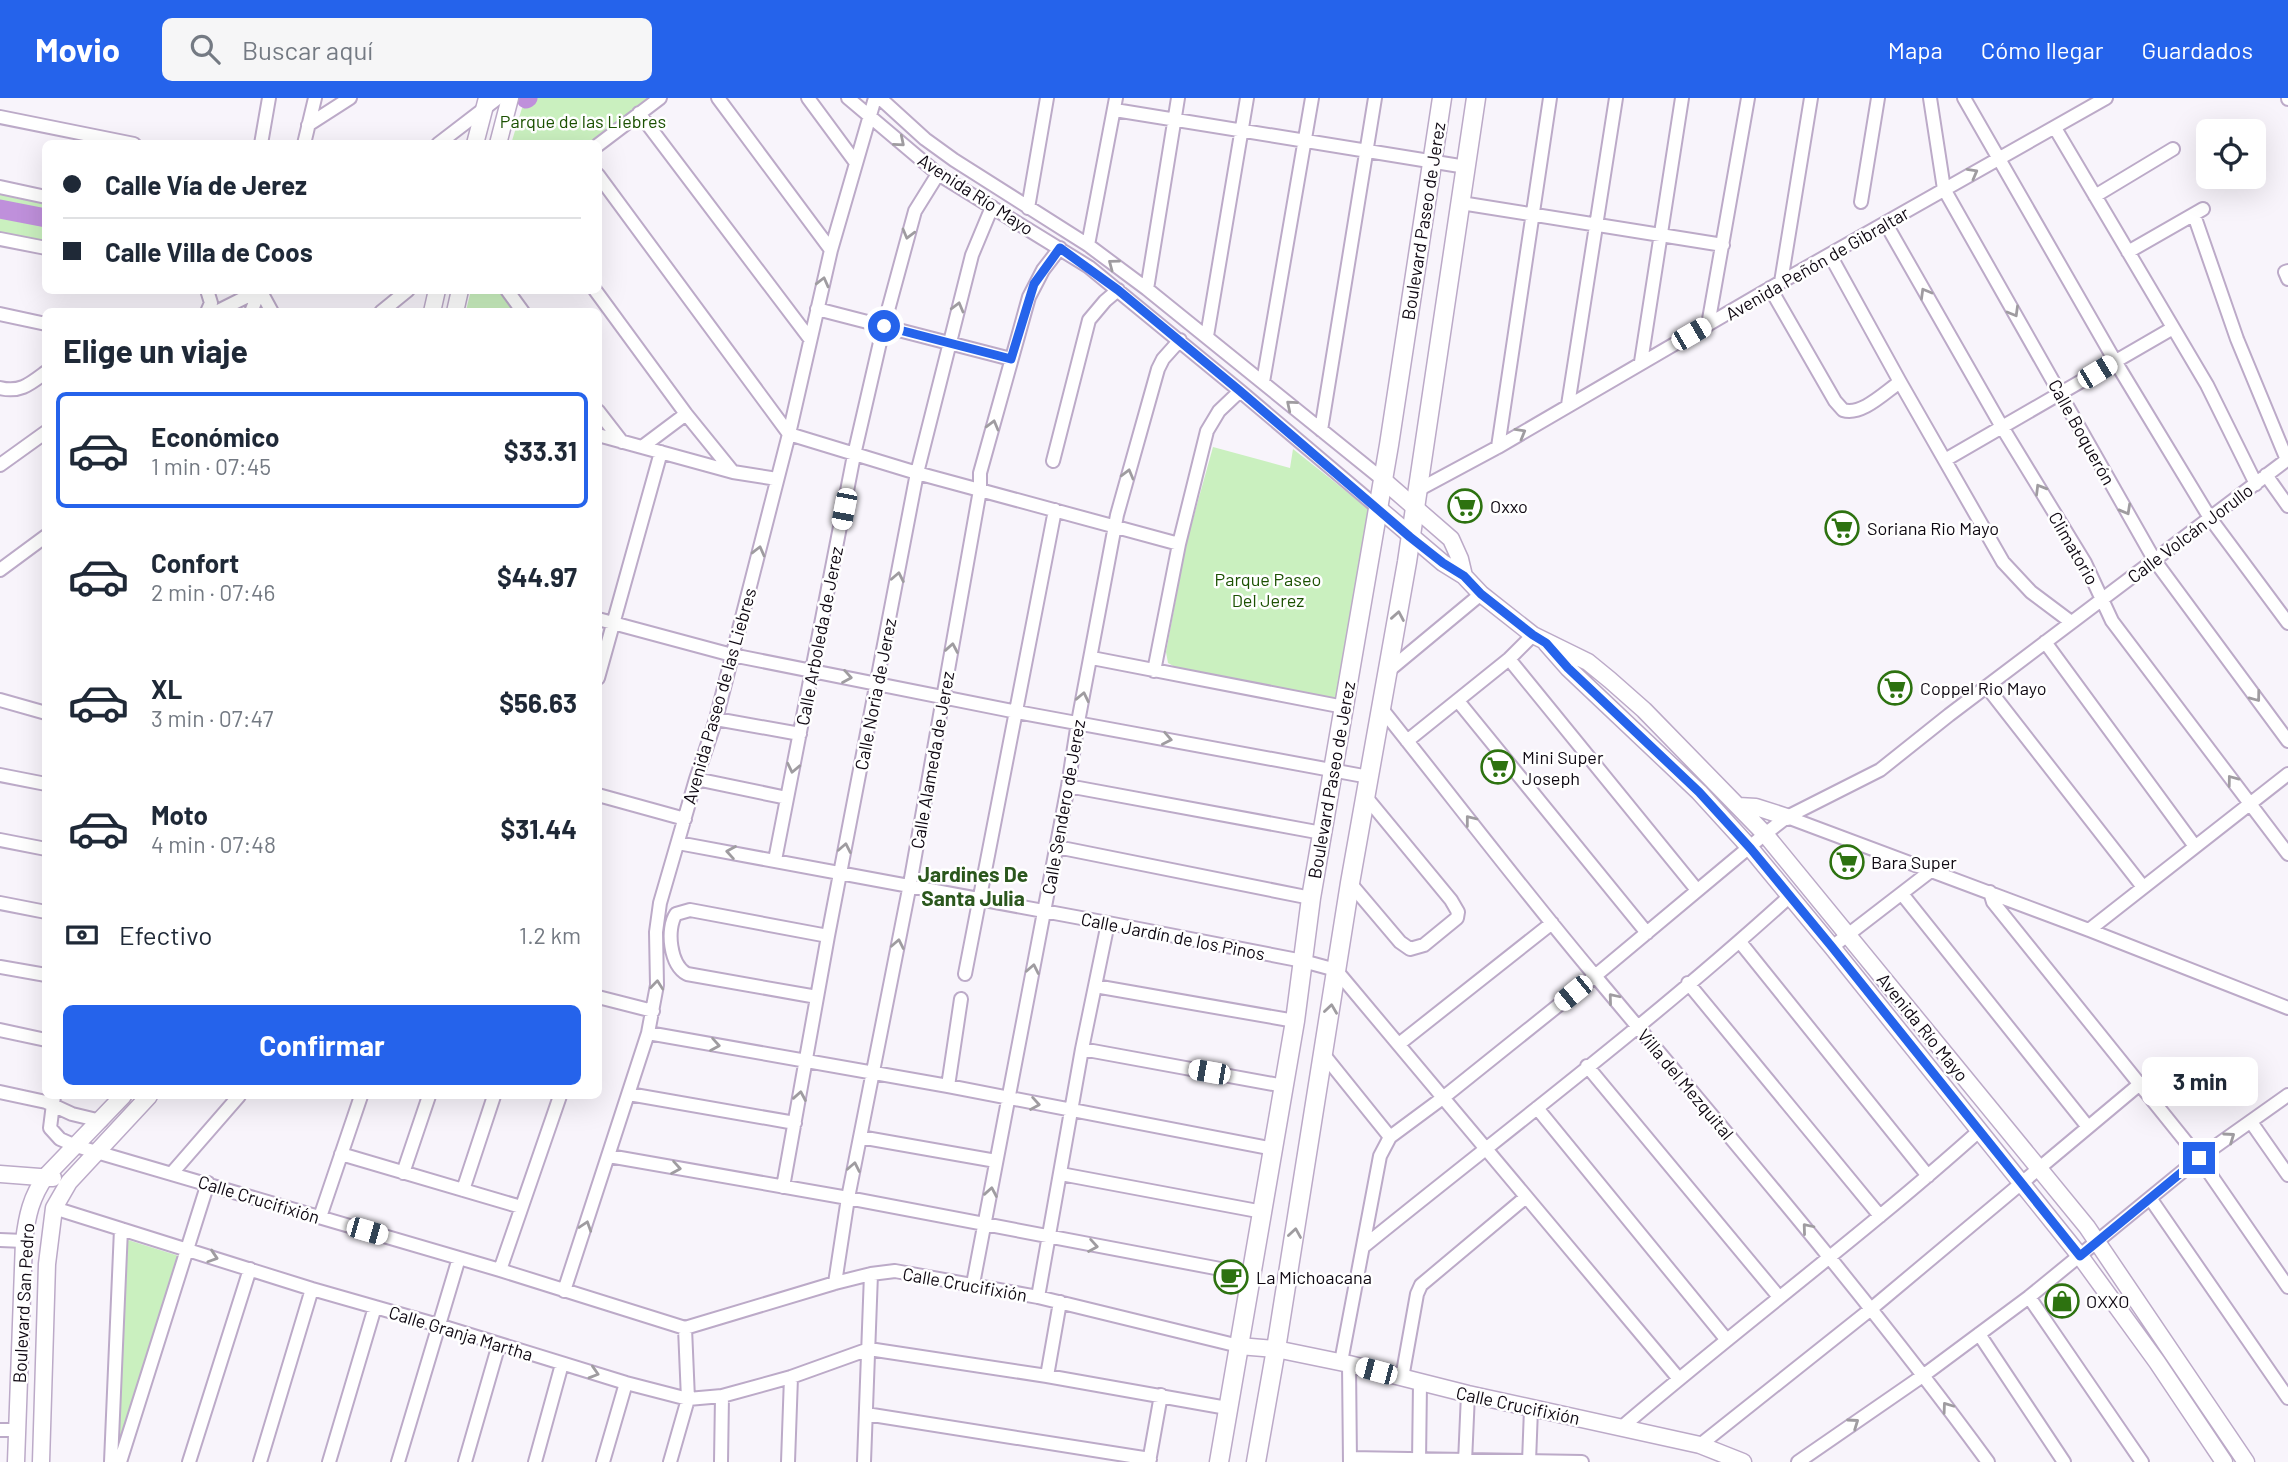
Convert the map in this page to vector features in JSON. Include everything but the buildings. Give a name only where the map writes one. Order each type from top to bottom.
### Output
[{"type":"main road","name":"Boulevard Paseo de Jerez","points":[[1219,1462],[1295,1021],[1311,898],[1382,479],[1442,98]]},
{"type":"main road","name":"Boulevard Paseo de Jerez","points":[[1256,1462],[1350,883],[1418,490],[1476,98]]},
{"type":"street","points":[[262,140],[270,98]]},
{"type":"street","points":[[305,140],[315,98]]},
{"type":"street","points":[[308,125],[350,98]]},
{"type":"street","points":[[499,140],[510,98]]},
{"type":"street","points":[[602,142],[660,98]]},
{"type":"street","points":[[718,98],[831,250]]},
{"type":"street","points":[[808,98],[856,163]]},
{"type":"street","name":"Avenida Río Mayo","points":[[848,98],[938,174],[1060,248],[1180,340],[1410,537],[1464,576],[1481,594],[1539,639],[1699,792],[1750,847],[2080,1256],[2157,1362],[2224,1462]]},
{"type":"street","name":"Avenida Paseo de las Liebres","points":[[564,1291],[648,1033],[657,985],[657,916],[716,719],[789,434],[831,250],[870,116],[878,98]]},
{"type":"street","name":"Avenida Río Mayo","points":[[878,98],[925,139],[1088,245],[1207,336],[1382,479],[1451,540],[1464,576]]},
{"type":"street","points":[[1028,208],[1047,98]]},
{"type":"street","points":[[1147,289],[1178,98]]},
{"type":"street","points":[[1207,336],[1247,98]]},
{"type":"street","points":[[1263,382],[1312,98]]},
{"type":"street","points":[[1321,430],[1375,98]]},
{"type":"street","points":[[1498,447],[1550,98]]},
{"type":"street","points":[[1568,405],[1616,98]]},
{"type":"street","points":[[1641,362],[1682,98]]},
{"type":"street","points":[[1708,325],[1748,98]]},
{"type":"street","points":[[1811,98],[1775,285],[1835,401],[1843,410],[1852,411],[1866,406],[1900,382]]},
{"type":"street","points":[[1861,202],[1878,98]]},
{"type":"street","name":"Calle Boquerón","points":[[1930,98],[1944,189],[2155,561],[2288,740]]},
{"type":"street","points":[[1964,98],[2115,361],[2210,518],[2288,623]]},
{"type":"street","name":"Avenida Peñón de Gibraltar","points":[[1418,490],[1498,447],[1775,285],[2106,98]]},
{"type":"street","points":[[1088,245],[1116,104],[1242,131],[1466,167]]},
{"type":"street","points":[[477,140],[488,105]]},
{"type":"street","points":[[443,140],[488,105]]},
{"type":"street","points":[[639,113],[810,339]]},
{"type":"street","points":[[0,117],[114,140]]},
{"type":"street","points":[[2055,128],[2261,480],[2288,506]]},
{"type":"street","points":[[2095,196],[2173,149]]},
{"type":"street","name":"Calle Arboleda de Jerez","points":[[775,860],[854,455],[884,326],[909,227],[923,196],[938,174]]},
{"type":"street","points":[[602,180],[789,434],[917,473],[1179,544]]},
{"type":"street","points":[[0,187],[42,196]]},
{"type":"street","points":[[1461,204],[1723,245]]},
{"type":"street","name":"Calle Noria de Jerez","points":[[783,1187],[917,473],[972,255],[992,206]]},
{"type":"street","points":[[2129,252],[2198,212],[2237,339],[2287,460]]},
{"type":"street","name":"Climatorio","points":[[1886,224],[2002,427],[2085,563],[2112,621],[2288,854]]},
{"type":"street","points":[[0,239],[42,247]]},
{"type":"street","name":"Calle Alameda de Jerez","points":[[835,1283],[848,1198],[944,697],[980,490],[980,473],[1034,284],[1060,248]]},
{"type":"street","points":[[1830,255],[2003,562],[2031,592],[2071,622]]},
{"type":"street","points":[[1053,461],[1089,320],[1118,290]]},
{"type":"street","points":[[224,308],[252,294]]},
{"type":"street","points":[[386,308],[403,294]]},
{"type":"street","points":[[598,294],[686,414],[733,472]]},
{"type":"street","points":[[817,309],[1011,359]]},
{"type":"street","points":[[0,314],[42,323]]},
{"type":"street","points":[[1945,460],[2173,328]]},
{"type":"street","name":"Calle Sendero de Jerez","points":[[973,1283],[1057,847],[1115,526],[1158,369],[1180,340]]},
{"type":"street","points":[[0,388],[18,390],[42,375]]},
{"type":"street","points":[[1154,671],[1179,544],[1207,431],[1219,411],[1240,391]]},
{"type":"street","points":[[642,447],[686,414]]},
{"type":"street","points":[[602,416],[622,442]]},
{"type":"street","points":[[2,461],[42,435]]},
{"type":"street","points":[[602,436],[733,472],[777,479]]},
{"type":"street","points":[[602,664],[661,452]]},
{"type":"street","name":"Calle Volcán Jorullo","points":[[1390,1137],[1595,976],[1787,817],[1880,770],[2287,460]]},
{"type":"street","points":[[965,974],[1055,510]]},
{"type":"street","points":[[0,570],[42,539]]},
{"type":"street","points":[[1387,672],[1481,594]]},
{"type":"street","points":[[602,620],[732,655],[1017,712],[1369,777]]},
{"type":"street","points":[[1407,741],[1508,659],[1539,639]]},
{"type":"street","name":"Avenida Río Mayo","points":[[1539,639],[1574,653],[1610,680],[1644,710],[1765,834],[2098,1241],[2246,1462]]},
{"type":"street","points":[[2045,642],[2194,845]]},
{"type":"street","points":[[1092,658],[1344,707]]},
{"type":"street","points":[[1508,659],[1697,890]]},
{"type":"street","points":[[1987,687],[2143,887]]},
{"type":"street","points":[[0,701],[42,712]]},
{"type":"street","points":[[1458,701],[1647,933]]},
{"type":"street","name":"Villa del Mezquital","points":[[1381,708],[1595,976],[1829,1255],[1924,1375],[1988,1462]]},
{"type":"street","points":[[716,719],[800,734]]},
{"type":"street","points":[[2089,930],[2194,845],[2288,774]]},
{"type":"street","points":[[0,775],[42,783]]},
{"type":"street","points":[[696,779],[787,798]]},
{"type":"street","points":[[1068,786],[1322,833]]},
{"type":"street","points":[[602,796],[685,819]]},
{"type":"street","points":[[1350,883],[1410,949],[1424,945],[1457,918],[1458,912],[1451,900],[1366,797]]},
{"type":"street","points":[[1738,806],[1756,807],[1787,817],[1932,870],[2288,1008]]},
{"type":"street","points":[[0,839],[42,848]]},
{"type":"street","name":"Calle Jardín de los Pinos","points":[[678,843],[909,884],[1303,961],[1336,970]]},
{"type":"street","points":[[1057,847],[1311,898]]},
{"type":"street","points":[[1832,947],[1932,870]]},
{"type":"street","points":[[1990,892],[1993,902],[2199,1158],[2288,1287]]},
{"type":"street","points":[[1902,894],[2088,1126]]},
{"type":"street","points":[[1363,1247],[1740,942],[1790,896]]},
{"type":"street","points":[[0,903],[42,911]]},
{"type":"street","points":[[817,997],[687,974],[681,971],[675,960],[671,925],[676,914],[690,910],[828,936]]},
{"type":"street","points":[[1038,1297],[1108,923]]},
{"type":"street","points":[[1399,1044],[1552,923]]},
{"type":"street","points":[[1740,942],[1928,1176]]},
{"type":"street","points":[[0,967],[42,974]]},
{"type":"street","points":[[1336,970],[1679,1379]]},
{"type":"street","points":[[1688,983],[1880,1216]]},
{"type":"street","points":[[1095,986],[1295,1021]]},
{"type":"street","points":[[602,997],[653,1011]]},
{"type":"street","points":[[948,1086],[961,999]]},
{"type":"street","points":[[0,1030],[42,1039]]},
{"type":"street","points":[[648,1033],[948,1086],[1274,1149]]},
{"type":"street","points":[[1083,1049],[1284,1086]]},
{"type":"street","points":[[1324,1055],[1390,1137],[1380,1156],[1345,1363],[1350,1460],[1582,1462]]},
{"type":"street","points":[[1587,1066],[1779,1297]]},
{"type":"street","points":[[1700,1445],[1871,1309],[2141,1083]]},
{"type":"street","points":[[0,1092],[42,1098]]},
{"type":"street","points":[[629,1094],[795,1123]]},
{"type":"street","points":[[1798,1462],[1924,1375],[2029,1297],[2199,1158],[2288,1095]]},
{"type":"street","name":"Boulevard San Pedro","points":[[17,1462],[24,1241],[29,1209],[46,1176],[120,1099]]},
{"type":"street","name":"Boulevard San Pedro","points":[[41,1462],[47,1264],[54,1208],[69,1182],[146,1099]]},
{"type":"street","points":[[172,1173],[236,1099]]},
{"type":"street","points":[[320,1217],[359,1099]]},
{"type":"street","points":[[404,1172],[428,1099]]},
{"type":"street","points":[[463,1190],[493,1099]]},
{"type":"street","points":[[500,1270],[559,1099]]},
{"type":"street","points":[[53,1100],[72,1114],[101,1121]]},
{"type":"street","points":[[53,1100],[50,1128],[54,1135],[76,1146]]},
{"type":"street","points":[[1537,1108],[1726,1339]]},
{"type":"street","points":[[2251,1122],[2288,1175]]},
{"type":"street","points":[[1622,1427],[1726,1339],[1880,1216],[1979,1131]]},
{"type":"street","points":[[860,1137],[996,1161]]},
{"type":"street","name":"Calle Crucifixión","points":[[76,1146],[500,1270],[685,1328],[835,1283],[895,1271],[973,1283],[1038,1297],[1238,1346],[1276,1349],[1345,1363],[1531,1409],[1700,1445],[1719,1457],[1742,1462]]},
{"type":"street","points":[[341,1154],[521,1207]]},
{"type":"street","points":[[609,1156],[848,1198],[1252,1275]]},
{"type":"street","points":[[0,1174],[46,1176],[69,1182]]},
{"type":"street","points":[[1061,1174],[1263,1212]]},
{"type":"street","points":[[120,1462],[208,1183]]},
{"type":"street","points":[[1402,1378],[1421,1284],[1526,1197]]},
{"type":"street","points":[[2150,1198],[2288,1398]]},
{"type":"street","name":"Calle Granja Martha","points":[[54,1208],[313,1289],[688,1399],[722,1396],[791,1377],[869,1349]]},
{"type":"street","points":[[111,1462],[121,1229]]},
{"type":"street","points":[[0,1240],[24,1241]]},
{"type":"street","points":[[398,1462],[459,1258]]},
{"type":"street","points":[[190,1462],[250,1269]]},
{"type":"street","points":[[864,1462],[871,1274]]},
{"type":"street","points":[[260,1462],[313,1289]]},
{"type":"street","points":[[2029,1297],[2142,1462]]},
{"type":"street","points":[[1047,1376],[1060,1302]]},
{"type":"street","points":[[330,1462],[375,1307]]},
{"type":"street","points":[[670,1462],[688,1399],[685,1328]]},
{"type":"street","points":[[1979,1334],[2064,1462]]},
{"type":"street","points":[[465,1462],[499,1344]]},
{"type":"street","points":[[869,1349],[1047,1376],[1227,1408]]},
{"type":"street","points":[[535,1462],[562,1364]]},
{"type":"street","points":[[788,1462],[791,1377]]},
{"type":"street","points":[[603,1462],[626,1383]]},
{"type":"street","points":[[1419,1461],[1420,1383]]},
{"type":"street","points":[[1466,1461],[1468,1394]]},
{"type":"street","points":[[866,1414],[1150,1460],[1161,1395]]},
{"type":"street","points":[[721,1462],[722,1396]]},
{"type":"street","points":[[1529,1461],[1531,1409]]},
{"type":"street","points":[[0,1430],[17,1430]]},
{"type":"green space","name":"Parque de las Liebres","points":[[535,98],[655,98],[599,140],[512,140],[522,108]]},
{"type":"green space","points":[[0,193],[42,202],[42,242],[0,234]]},
{"type":"green space","points":[[470,294],[501,294],[512,308],[467,308]]},
{"type":"green space","name":"Parque Paseo Del Jerez","points":[[1213,447],[1290,468],[1293,449],[1371,511],[1340,695],[1335,698],[1182,671],[1168,663],[1166,652],[1186,544]]},
{"type":"green space","points":[[128,1240],[179,1256],[118,1449]]},
{"type":"waterway","points":[[0,209],[42,217]]},
{"type":"place","name":"Oxxo","points":[[1465,506]]},
{"type":"place","name":"Soriana Rio Mayo","points":[[1842,528]]},
{"type":"place","name":"Coppel Rio Mayo","points":[[1895,688]]},
{"type":"place","name":"Mini Super Joseph","points":[[1498,767]]},
{"type":"place","name":"Bara Super","points":[[1847,862]]},
{"type":"place","name":"La Michoacana","points":[[1231,1277]]},
{"type":"place","name":"OXXO","points":[[2062,1301]]},
{"type":"district","name":"Jardines De Santa Julia","points":[[973,885]]},
{"type":"route","points":[[884,326],[1011,359],[1034,284],[1060,248],[1118,290],[1393,523],[1443,563],[1464,576],[1481,594],[1546,643],[1568,668],[1699,792],[1751,849],[1832,947],[2080,1256],[2199,1158]]}]
